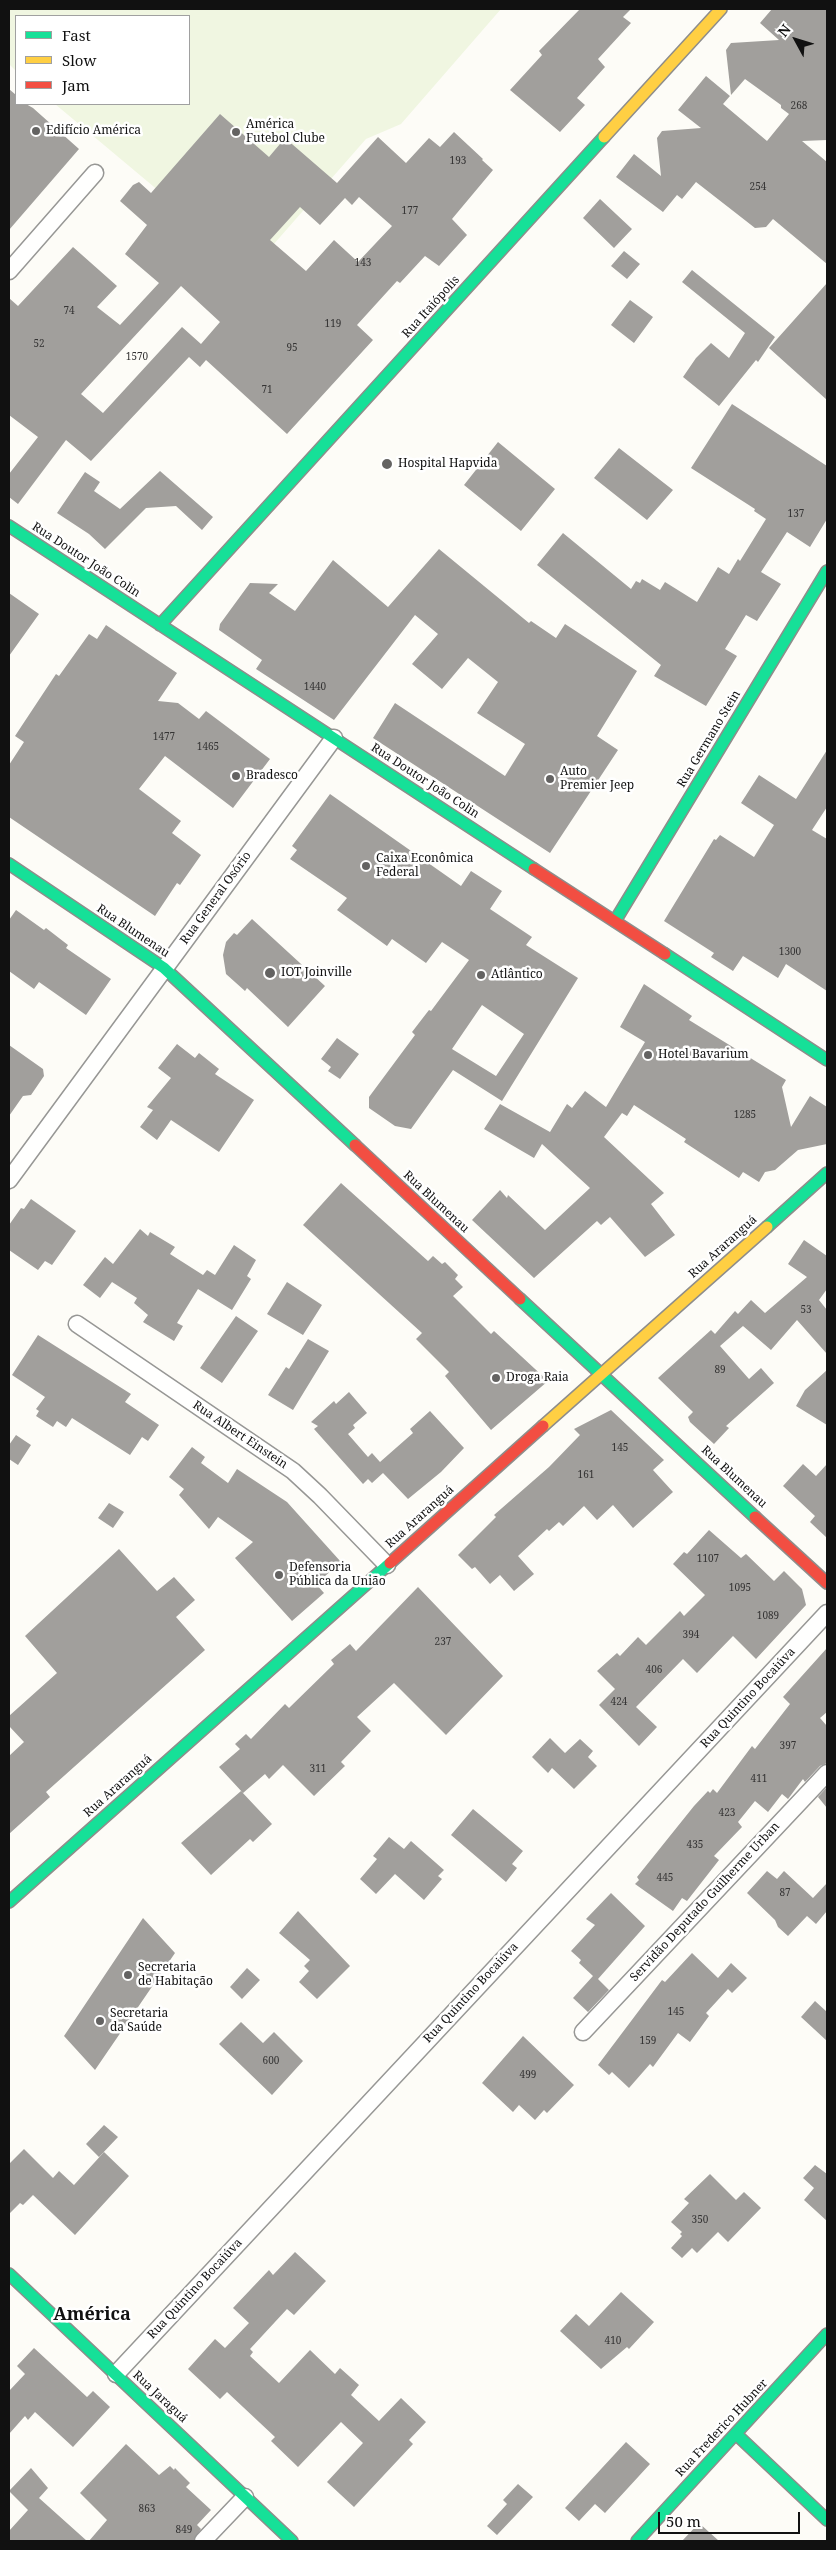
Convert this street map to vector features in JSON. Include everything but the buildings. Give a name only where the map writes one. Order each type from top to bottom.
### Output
[{"type":"main road","name":"Rua Itaiópolis","points":[[160,625],[721,9]]},
{"type":"main road","name":"Rua Doutor João Colin","points":[[9,526],[827,1060]]},
{"type":"main road","name":"Rua Germano Stein","points":[[615,921],[827,570]]},
{"type":"main road","name":"Rua Blumenau","points":[[9,864],[164,968],[827,1582]]},
{"type":"main road","name":"Rua Araranguá","points":[[9,1902],[827,1173]]},
{"type":"main road","name":"Rua Jaraguá","points":[[9,2274],[292,2541]]},
{"type":"main road","name":"Rua Frederico Hubner","points":[[637,2541],[827,2334]]},
{"type":"main road","points":[[736,2434],[827,2520]]},
{"type":"street","points":[[9,271],[95,174]]},
{"type":"street","name":"Rua General Osório","points":[[9,1180],[334,738]]},
{"type":"street","name":"Rua Albert Einstein","points":[[77,1324],[293,1471],[387,1565]]},
{"type":"street","name":"Rua Quintino Bocaiúva","points":[[116,2374],[827,1613]]},
{"type":"street","name":"Servidão Deputado Guilherme Urban","points":[[583,2032],[827,1773]]},
{"type":"street","points":[[203,2541],[245,2497]]},
{"type":"green space","name":"América Futebol Clube","points":[[9,9],[501,9],[401,124],[366,139],[252,269],[56,105],[190,105],[190,15],[15,15],[15,70],[9,64]]},
{"type":"traffic: fast","points":[[160,625],[604,137]]},
{"type":"traffic: fast","points":[[9,526],[534,869]]},
{"type":"traffic: fast","points":[[615,921],[827,571]]},
{"type":"traffic: fast","points":[[9,864],[164,968],[355,1145]]},
{"type":"traffic: fast","points":[[665,954],[827,1060]]},
{"type":"traffic: fast","points":[[767,1227],[827,1173]]},
{"type":"traffic: fast","points":[[520,1299],[755,1517]]},
{"type":"traffic: fast","points":[[9,1902],[390,1563]]},
{"type":"traffic: fast","points":[[9,2274],[292,2541]]},
{"type":"traffic: fast","points":[[637,2541],[827,2334]]},
{"type":"traffic: fast","points":[[736,2434],[827,2520]]},
{"type":"traffic: slow","points":[[604,137],[721,9]]},
{"type":"traffic: slow","points":[[543,1426],[767,1227]]},
{"type":"traffic: jam","points":[[534,869],[665,954]]},
{"type":"traffic: jam","points":[[355,1145],[520,1299]]},
{"type":"traffic: jam","points":[[390,1563],[543,1426]]},
{"type":"traffic: jam","points":[[755,1517],[827,1583]]},
{"type":"place","name":"Edifício América","points":[[36,131]]},
{"type":"place","name":"América Futebol Clube","points":[[236,132]]},
{"type":"place","name":"Hospital Hapvida","points":[[387,464]]},
{"type":"place","name":"Bradesco","points":[[236,776]]},
{"type":"place","name":"Auto Premier Jeep","points":[[550,779]]},
{"type":"place","name":"Caixa Econômica Federal","points":[[366,866]]},
{"type":"place","name":"IOT Joinville","points":[[270,973]]},
{"type":"place","name":"Atlântico","points":[[481,975]]},
{"type":"place","name":"Hotel Bavarium","points":[[648,1055]]},
{"type":"place","name":"Droga Raia","points":[[496,1378]]},
{"type":"place","name":"Defensoria Pública da União","points":[[279,1575]]},
{"type":"place","name":"Secretaria de Habitação","points":[[128,1975]]},
{"type":"place","name":"Secretaria da Saúde","points":[[100,2021]]},
{"type":"district","name":"América","points":[[92,2315]]}]
